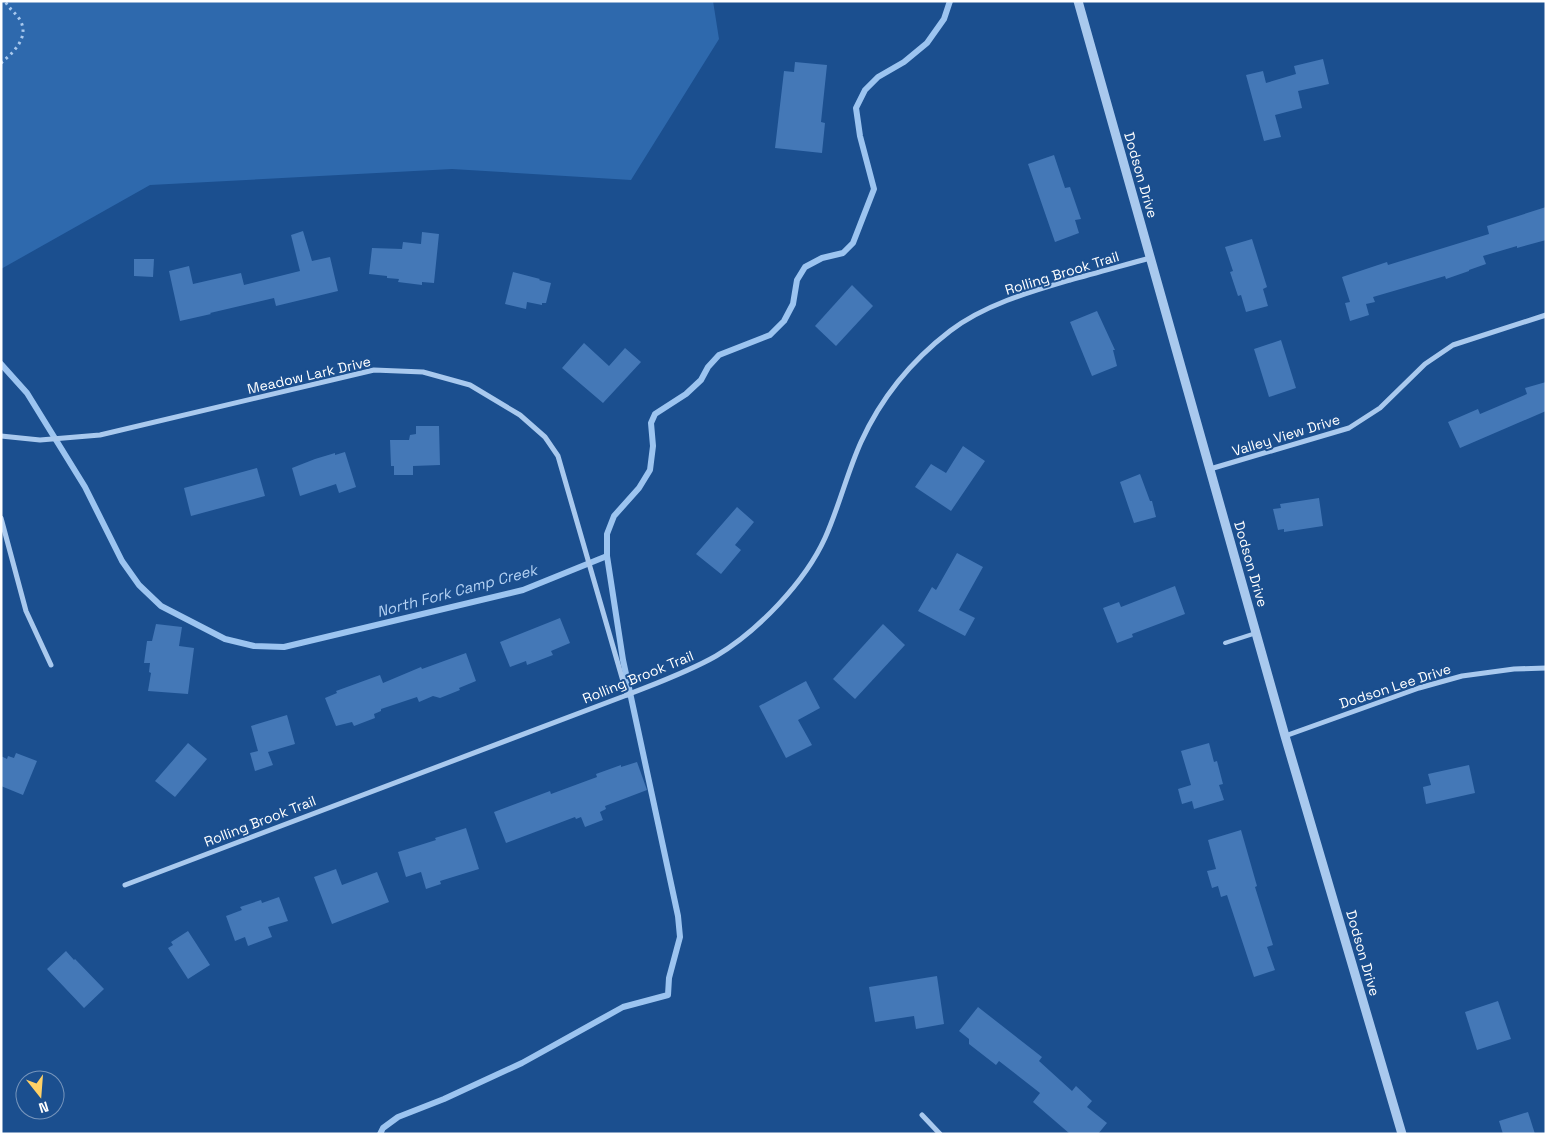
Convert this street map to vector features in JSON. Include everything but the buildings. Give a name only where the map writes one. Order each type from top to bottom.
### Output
[{"type":"street","name":"Dodson Drive","points":[[1078,1],[1285,736],[1402,1134]]},
{"type":"street","name":"Rolling Brook Trail","points":[[125,884],[682,674],[717,655],[750,632],[782,601],[804,573],[824,539],[860,443],[877,412],[908,368],[949,332],[974,315],[1032,291],[1150,258]]},
{"type":"street","name":"Valley View Drive","points":[[1210,470],[1349,428],[1380,408],[1425,364],[1453,345],[1546,315]]},
{"type":"street","name":"Meadow Lark Drive","points":[[1,436],[40,440],[100,435],[374,370],[423,372],[470,385],[520,415],[545,437],[558,456],[626,695]]},
{"type":"street","points":[[1,518],[26,611],[51,665]]},
{"type":"street","name":"Dodson Lee Drive","points":[[1285,736],[1419,688],[1462,676],[1514,669],[1546,668]]},
{"type":"street","points":[[922,1115],[940,1134]]},
{"type":"lane","points":[[1225,643],[1256,633]]},
{"type":"path","points":[[1,63],[16,50],[23,33],[21,21],[5,1]]},
{"type":"shaded area","points":[[1,1],[713,1],[719,39],[631,180],[452,169],[150,185],[1,269]]},
{"type":"waterway","points":[[380,1134],[383,1128],[398,1117],[444,1099],[522,1063],[623,1007],[668,995],[669,978],[680,937],[678,916],[623,660],[607,556],[607,534],[614,516],[639,488],[650,470],[653,446],[651,423],[655,414],[686,394],[701,380],[708,367],[719,355],[770,335],[784,321],[793,304],[797,280],[805,267],[822,258],[843,253],[853,243],[874,189],[860,136],[856,108],[865,90],[878,77],[904,62],[927,43],[944,19],[950,1]]},
{"type":"waterway","name":"North Fork Camp Creek","points":[[1,364],[27,393],[85,487],[122,561],[139,585],[161,606],[225,639],[254,646],[284,647],[523,590],[607,556]]}]
